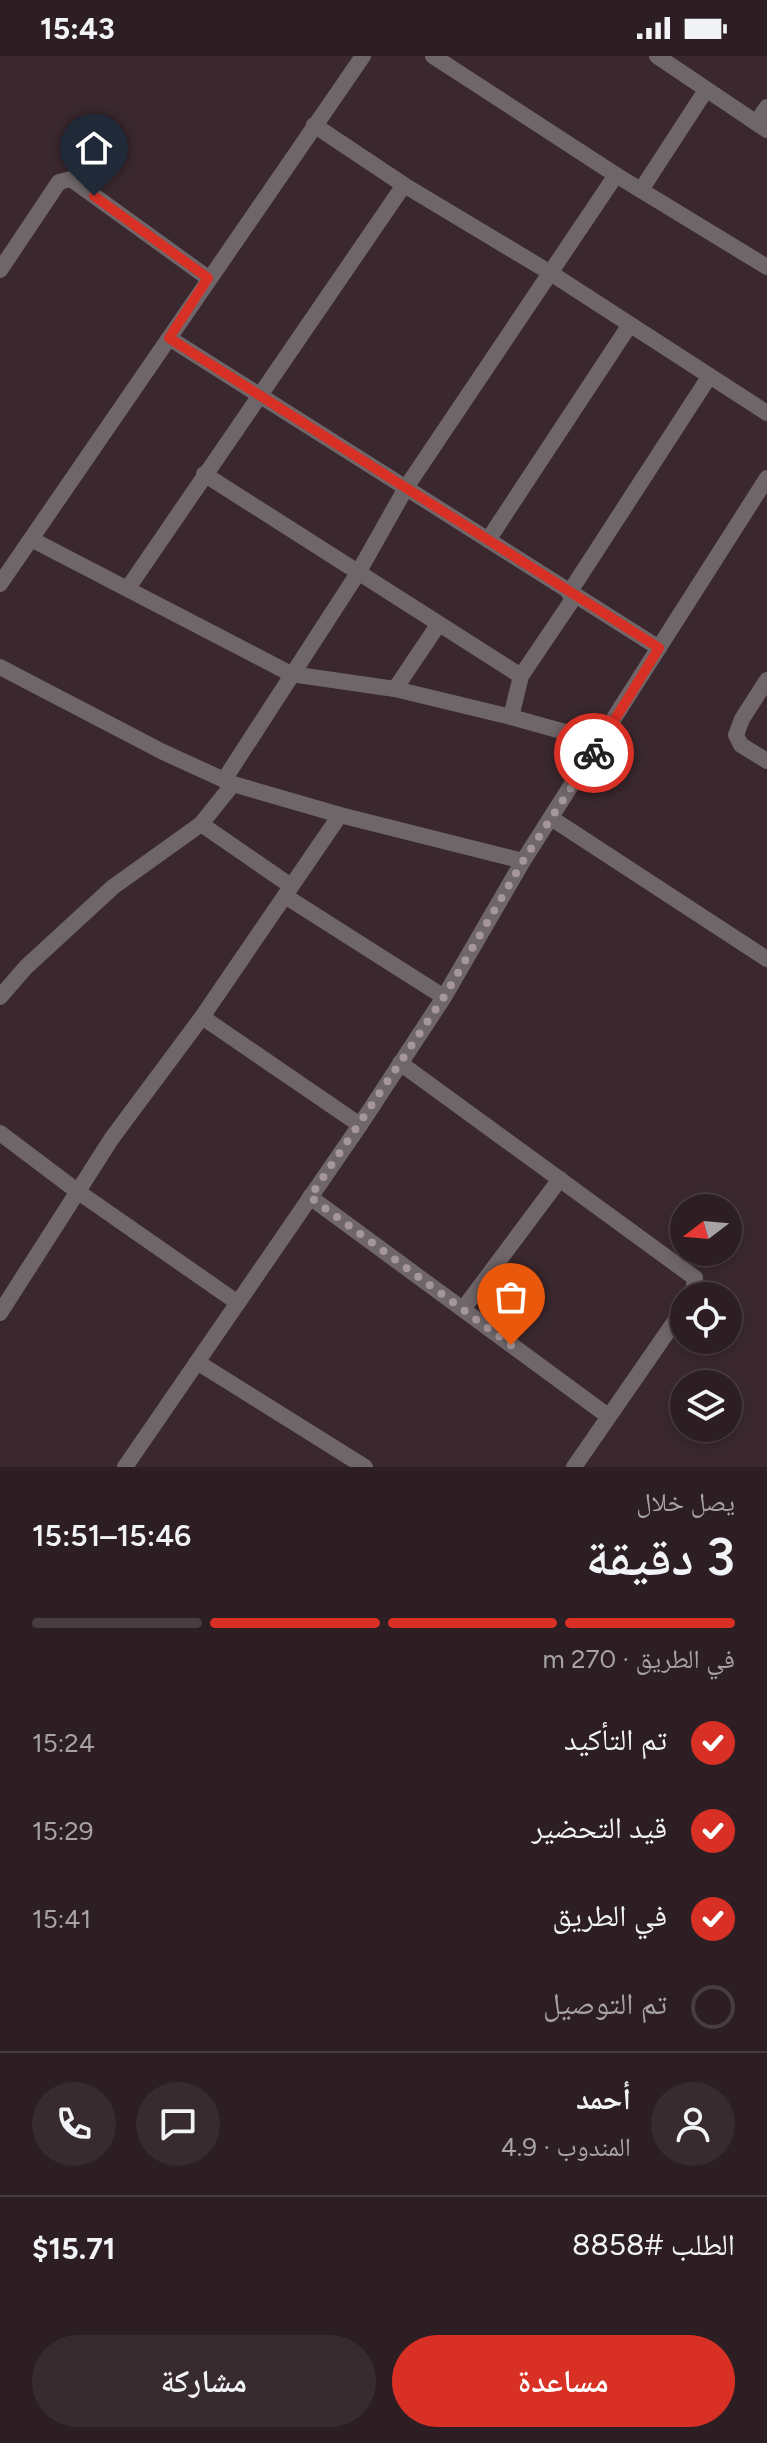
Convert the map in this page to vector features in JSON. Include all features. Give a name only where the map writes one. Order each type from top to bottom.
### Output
[{"type":"street","points":[[0,584],[363,56]]},
{"type":"street","points":[[433,56],[616,175],[767,267]]},
{"type":"street","points":[[657,56],[676,61],[706,90],[762,127],[767,107]]},
{"type":"street","points":[[641,190],[706,90]]},
{"type":"street","points":[[314,125],[767,413]]},
{"type":"street","points":[[0,997],[26,967],[113,887],[201,824],[229,782],[291,674],[358,573],[407,486],[616,175]]},
{"type":"street","points":[[0,270],[59,182],[71,179],[208,278]]},
{"type":"street","points":[[128,588],[404,185]]},
{"type":"street","points":[[488,540],[629,326]]},
{"type":"street","points":[[169,338],[659,648]]},
{"type":"street","points":[[511,717],[521,676],[709,377]]},
{"type":"street","points":[[204,474],[521,676]]},
{"type":"street","points":[[125,1467],[444,997],[523,861],[767,478]]},
{"type":"street","points":[[31,539],[291,674],[395,689],[601,742]]},
{"type":"street","points":[[395,689],[438,625]]},
{"type":"street","points":[[0,667],[163,752],[229,782],[340,815],[523,861]]},
{"type":"street","points":[[767,680],[742,719],[736,735],[741,745],[767,761]]},
{"type":"street","points":[[0,1313],[112,1138],[202,1017],[340,815]]},
{"type":"street","points":[[551,818],[767,959]]},
{"type":"street","points":[[201,824],[288,891],[444,997]]},
{"type":"street","points":[[202,1017],[360,1125]]},
{"type":"street","points":[[400,1063],[695,1278],[695,1282]]},
{"type":"street","points":[[0,1133],[77,1191],[238,1303]]},
{"type":"street","points":[[463,1309],[560,1179]]},
{"type":"street","points":[[310,1197],[608,1416]]},
{"type":"street","points":[[574,1467],[670,1328]]},
{"type":"street","points":[[197,1362],[365,1467]]},
{"type":"way so far","points":[[511,1345],[310,1197],[444,997],[523,861],[594,753]]},
{"type":"route","points":[[94,196],[208,278],[169,338],[659,648],[594,753]]}]
